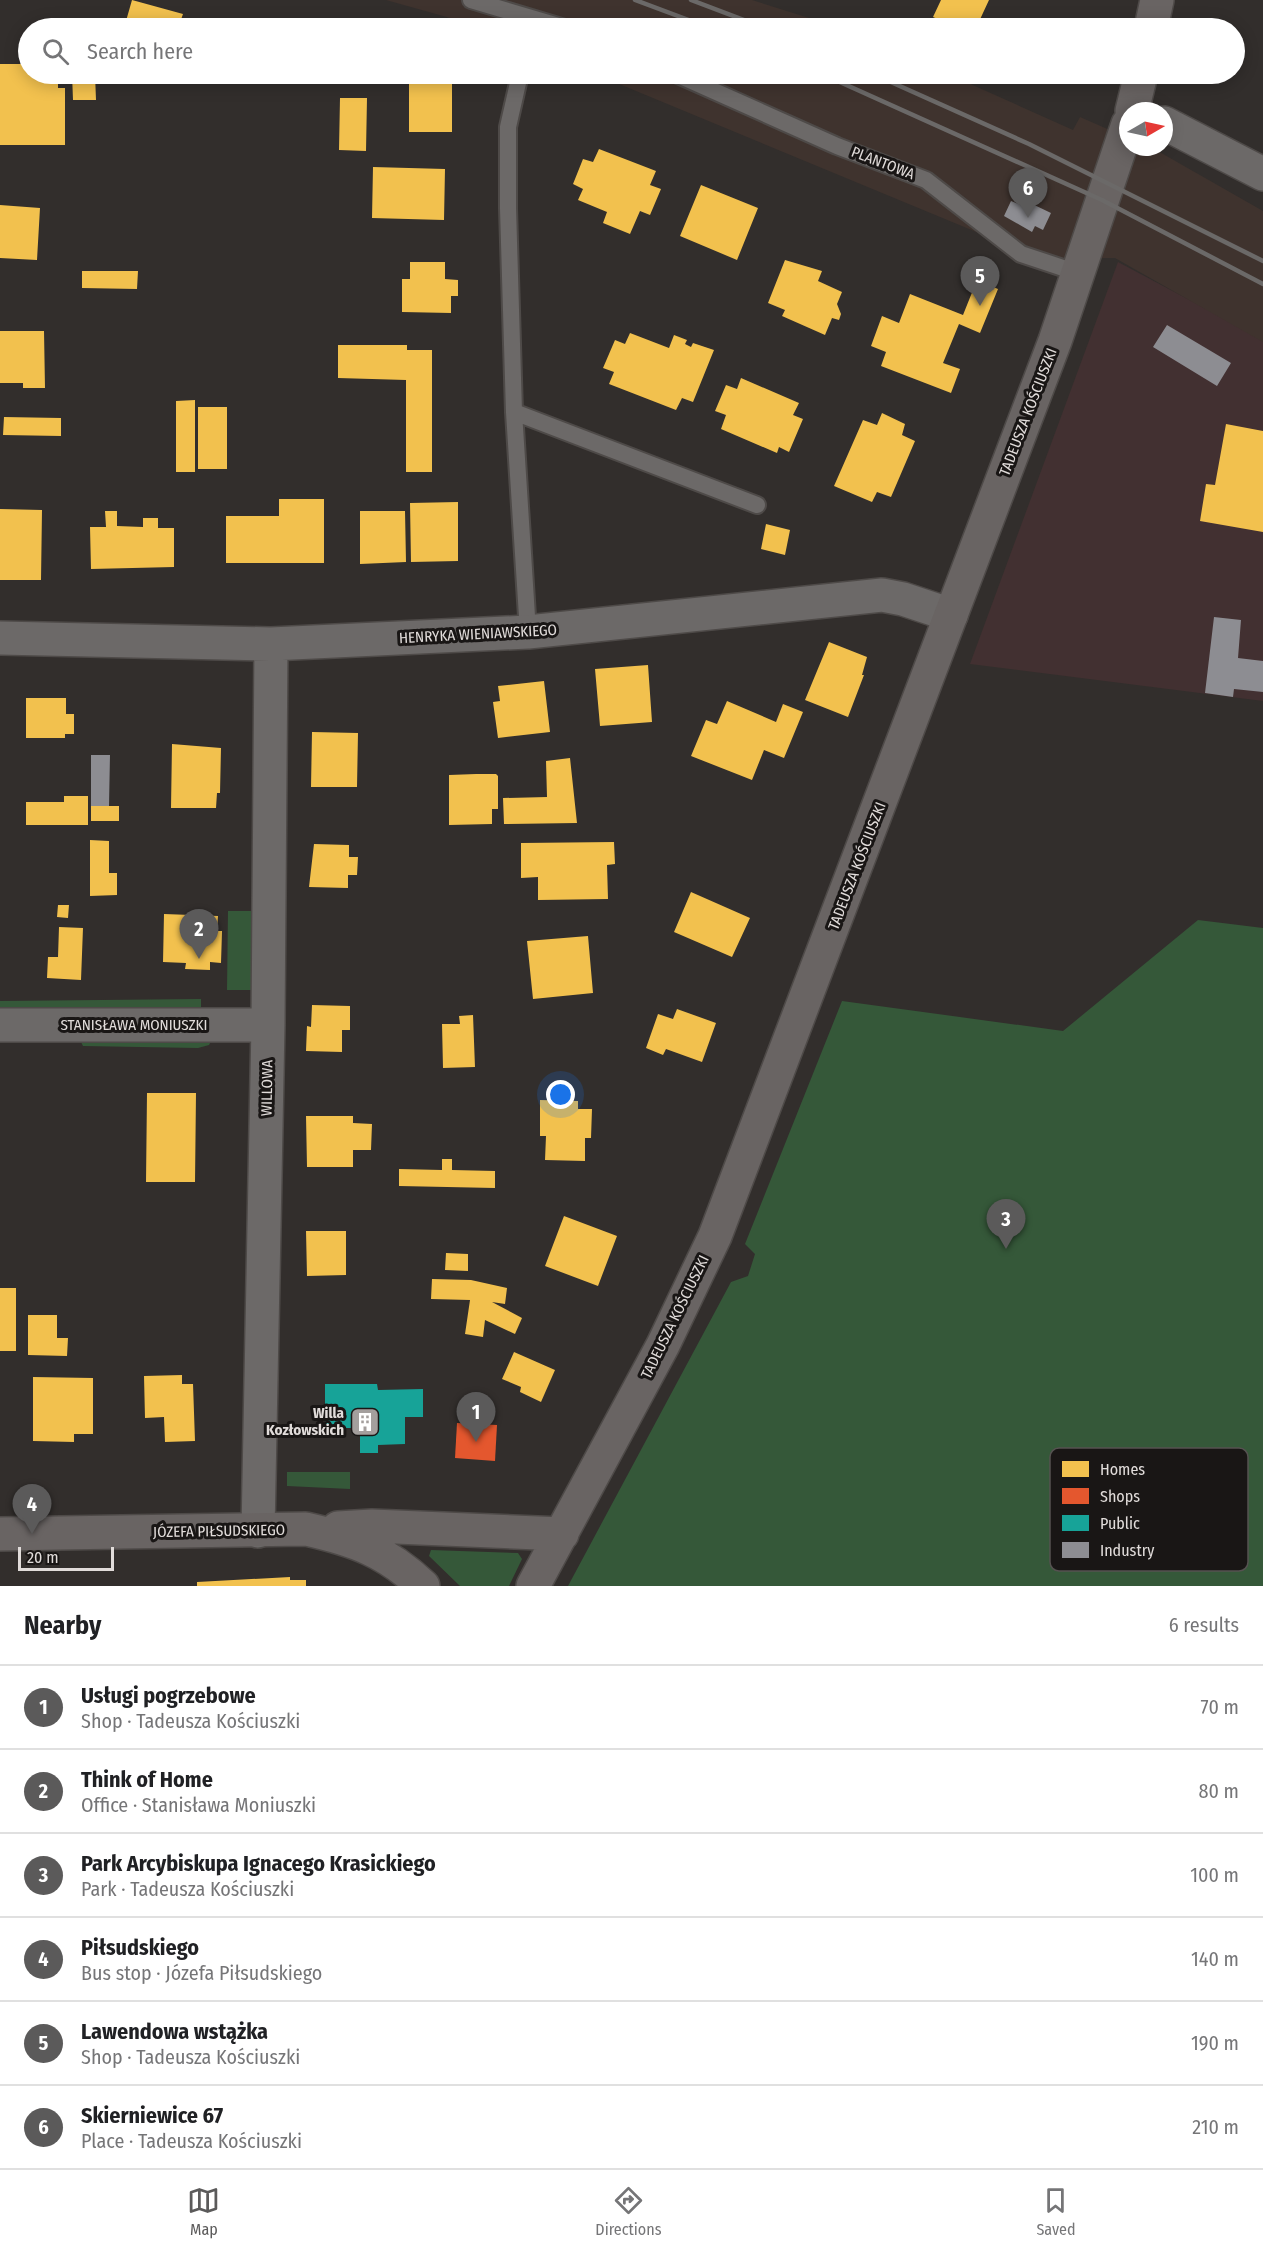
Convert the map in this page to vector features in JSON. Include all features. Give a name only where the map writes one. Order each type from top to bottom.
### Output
[{"type":"street","points":[[1153,18],[1157,0]]},
{"type":"street","name":"TADEUSZA KOŚCIUSZKI","points":[[1135,102],[1139,84]]},
{"type":"street","points":[[1173,128],[1263,174]]},
{"type":"street","name":"TADEUSZA KOŚCIUSZKI","points":[[533,1586],[663,1345],[715,1236],[1055,341],[1119,154]]},
{"type":"street","name":"HENRYKA WIENIAWSKIEGO","points":[[0,638],[271,644],[528,632],[882,595],[903,598],[951,615]]},
{"type":"street","name":"WILLOWA","points":[[258,1531],[268,1025],[271,644]]},
{"type":"street","name":"STANISŁAWA MONIUSZKI","points":[[0,1025],[268,1025]]},
{"type":"street","points":[[306,1529],[372,1526],[562,1534]]},
{"type":"street","name":"JÓZEFA PIŁSUDSKIEGO","points":[[0,1534],[306,1529],[348,1539],[373,1548],[409,1572],[423,1586]]},
{"type":"lane","points":[[471,0],[531,18]]},
{"type":"lane","points":[[518,84],[508,127],[514,412],[528,632]]},
{"type":"lane","name":"PLANTOWA","points":[[698,84],[837,146],[926,180],[1021,254],[1078,273]]},
{"type":"lane","points":[[514,412],[757,506]]},
{"type":"shaded area","points":[[386,0],[752,0],[809,18],[450,18]]},
{"type":"shaded area","points":[[619,84],[970,84],[1073,130],[1080,117],[1119,134],[1119,156],[1167,156],[1263,211],[1263,342],[1115,258],[1039,258]]},
{"type":"shaded area","points":[[1118,262],[1263,339],[1263,701],[970,664]]},
{"type":"green space","points":[[228,911],[253,911],[252,990],[227,990]]},
{"type":"green space","points":[[1198,920],[1263,928],[1263,1586],[568,1586],[731,1282],[748,1276],[755,1254],[745,1244],[842,1001],[1063,1031]]},
{"type":"green space","points":[[201,999],[201,1010],[0,1012],[0,1001]]},
{"type":"green space","points":[[85,1039],[212,1039],[209,1045],[198,1048],[83,1046],[81,1042]]},
{"type":"green space","points":[[287,1472],[350,1472],[350,1489],[287,1486]]},
{"type":"green space","points":[[431,1550],[518,1553],[522,1559],[509,1586],[460,1586],[429,1556]]},
{"type":"building: Homes","points":[[132,0],[183,14],[182,18],[127,18]]},
{"type":"building: Homes","points":[[941,0],[989,0],[981,18],[933,17]]},
{"type":"building: Homes","points":[[0,64],[18,64],[18,84],[58,84],[58,88],[65,88],[65,145],[0,145]]},
{"type":"building: Homes","points":[[72,84],[95,84],[96,100],[73,100]]},
{"type":"building: Homes","points":[[409,84],[452,84],[452,132],[409,132]]},
{"type":"building: Homes","points":[[340,98],[367,98],[366,151],[339,150]]},
{"type":"building: Homes","points":[[599,149],[656,171],[650,185],[661,189],[650,215],[640,211],[630,234],[603,223],[607,212],[578,200],[583,189],[573,184],[583,159],[593,162]]},
{"type":"building: Homes","points":[[373,167],[445,169],[444,220],[372,218]]},
{"type":"building: Homes","points":[[701,185],[758,208],[737,260],[680,236]]},
{"type":"building: Homes","points":[[0,205],[40,208],[37,260],[0,258]]},
{"type":"building: Homes","points":[[785,260],[822,271],[818,281],[842,292],[837,304],[841,314],[839,320],[832,318],[825,335],[782,316],[785,310],[768,303]]},
{"type":"building: Homes","points":[[410,262],[445,262],[445,279],[458,280],[458,296],[451,296],[451,313],[402,312],[402,279],[410,279]]},
{"type":"building: Homes","points":[[82,271],[138,271],[137,289],[82,288]]},
{"type":"building: Homes","points":[[977,280],[998,289],[980,333],[959,324],[943,363],[960,369],[951,393],[881,366],[886,352],[871,346],[882,316],[899,323],[910,294],[963,315]]},
{"type":"building: Homes","points":[[0,331],[44,331],[45,388],[23,388],[23,383],[0,383]]},
{"type":"building: Homes","points":[[630,333],[669,348],[674,335],[687,340],[685,344],[691,347],[693,343],[714,350],[693,402],[682,398],[676,410],[609,384],[614,372],[603,368],[615,340],[625,344]]},
{"type":"building: Homes","points":[[338,345],[407,345],[407,350],[432,350],[432,472],[406,472],[406,380],[338,378]]},
{"type":"building: Homes","points":[[741,378],[799,403],[793,415],[803,419],[789,452],[779,447],[777,453],[721,429],[726,415],[715,411],[726,385],[737,389]]},
{"type":"building: Homes","points":[[195,400],[195,472],[176,472],[176,401]]},
{"type":"building: Homes","points":[[198,407],[227,407],[227,469],[198,469]]},
{"type":"building: Homes","points":[[882,413],[905,424],[902,435],[915,441],[891,497],[877,492],[872,502],[834,486],[863,420],[877,425]]},
{"type":"building: Homes","points":[[4,417],[61,418],[61,436],[3,435]]},
{"type":"building: Homes","points":[[1226,424],[1263,431],[1263,532],[1200,521],[1206,484],[1215,485]]},
{"type":"building: Homes","points":[[279,499],[324,499],[324,563],[226,563],[226,516],[279,516]]},
{"type":"building: Homes","points":[[458,502],[458,561],[411,562],[410,503]]},
{"type":"building: Homes","points":[[0,509],[42,510],[41,580],[0,580]]},
{"type":"building: Homes","points":[[105,511],[117,511],[117,526],[143,527],[143,518],[158,518],[158,528],[174,528],[174,567],[91,569],[90,527],[106,527]]},
{"type":"building: Homes","points":[[360,511],[405,511],[406,562],[360,564]]},
{"type":"building: Homes","points":[[766,524],[790,530],[785,555],[761,549]]},
{"type":"building: Homes","points":[[829,642],[867,657],[862,675],[864,675],[848,717],[805,700]]},
{"type":"building: Homes","points":[[648,665],[652,722],[600,726],[595,669]]},
{"type":"building: Homes","points":[[544,681],[550,732],[498,738],[493,702],[500,701],[498,686]]},
{"type":"building: Homes","points":[[26,698],[66,698],[66,714],[74,714],[74,734],[65,734],[65,738],[26,738]]},
{"type":"building: Homes","points":[[727,701],[776,722],[783,704],[803,712],[784,758],[764,750],[752,780],[691,756],[706,720],[717,724]]},
{"type":"building: Homes","points":[[312,732],[358,733],[357,787],[311,787]]},
{"type":"building: Homes","points":[[172,744],[221,748],[220,793],[217,793],[216,808],[171,808]]},
{"type":"building: Homes","points":[[570,758],[577,823],[504,824],[503,798],[547,797],[546,761]]},
{"type":"building: Homes","points":[[496,774],[498,776],[498,809],[492,809],[492,824],[449,825],[449,775]]},
{"type":"building: Homes","points":[[64,796],[88,796],[88,825],[26,825],[26,802],[64,802]]},
{"type":"building: Homes","points":[[91,806],[119,806],[119,821],[91,821]]},
{"type":"building: Homes","points":[[90,840],[109,841],[109,873],[117,873],[117,895],[90,896]]},
{"type":"building: Homes","points":[[614,842],[615,864],[607,865],[608,899],[538,900],[538,877],[521,878],[521,843]]},
{"type":"building: Homes","points":[[314,844],[349,845],[349,857],[358,857],[357,875],[348,875],[348,888],[309,887]]},
{"type":"building: Homes","points":[[691,892],[750,918],[732,957],[674,932]]},
{"type":"building: Homes","points":[[58,905],[69,905],[68,918],[57,917]]},
{"type":"building: Homes","points":[[164,914],[218,916],[217,931],[222,931],[221,963],[210,962],[210,970],[185,969],[186,963],[163,962]]},
{"type":"building: Homes","points":[[59,927],[83,928],[81,980],[47,978],[48,957],[58,957]]},
{"type":"building: Homes","points":[[588,936],[593,993],[533,999],[527,941]]},
{"type":"building: Homes","points":[[312,1005],[350,1006],[350,1030],[342,1030],[342,1052],[306,1051],[307,1026],[311,1027]]},
{"type":"building: Homes","points":[[677,1009],[716,1023],[702,1062],[666,1049],[663,1055],[646,1048],[658,1014],[673,1019]]},
{"type":"building: Homes","points":[[473,1015],[475,1067],[443,1068],[442,1024],[460,1024],[459,1016]]},
{"type":"building: Homes","points":[[147,1093],[196,1093],[195,1182],[146,1182]]},
{"type":"building: Homes","points":[[540,1100],[578,1101],[578,1109],[592,1109],[591,1138],[585,1138],[585,1161],[545,1160],[546,1136],[540,1136]]},
{"type":"building: Homes","points":[[306,1116],[353,1116],[353,1123],[372,1124],[371,1150],[353,1150],[353,1167],[307,1167]]},
{"type":"building: Homes","points":[[442,1159],[452,1159],[452,1170],[495,1171],[495,1188],[399,1186],[399,1169],[442,1170]]},
{"type":"building: Homes","points":[[564,1216],[617,1236],[598,1286],[545,1266]]},
{"type":"building: Homes","points":[[306,1231],[346,1231],[346,1275],[307,1276]]},
{"type":"building: Homes","points":[[446,1253],[468,1254],[468,1271],[445,1270]]},
{"type":"building: Homes","points":[[432,1279],[471,1280],[507,1288],[505,1304],[492,1302],[522,1318],[515,1334],[485,1320],[483,1337],[465,1334],[470,1300],[431,1299]]},
{"type":"building: Homes","points":[[0,1288],[16,1288],[16,1351],[0,1351]]},
{"type":"building: Homes","points":[[28,1315],[57,1315],[57,1338],[68,1338],[67,1356],[28,1355]]},
{"type":"building: Homes","points":[[514,1352],[555,1370],[541,1402],[520,1392],[521,1387],[502,1379]]},
{"type":"building: Homes","points":[[182,1375],[182,1384],[193,1384],[195,1441],[165,1442],[164,1417],[145,1418],[144,1376]]},
{"type":"building: Homes","points":[[33,1377],[93,1378],[93,1434],[74,1434],[74,1442],[33,1441]]},
{"type":"building: Homes","points":[[290,1577],[290,1580],[306,1580],[306,1586],[197,1586],[197,1582]]},
{"type":"building: Shops","points":[[457,1423],[497,1425],[495,1461],[455,1458]]},
{"type":"building: Public","name":"Willa Kozłowskich","points":[[325,1384],[377,1384],[378,1390],[423,1389],[423,1417],[405,1417],[405,1444],[378,1445],[378,1453],[360,1453],[360,1428],[325,1428]]},
{"type":"building: Industry","points":[[1011,201],[1024,206],[1026,201],[1051,213],[1043,230],[1035,226],[1032,232],[1004,216]]},
{"type":"building: Industry","points":[[1167,325],[1231,363],[1217,386],[1153,347]]},
{"type":"building: Industry","points":[[1214,617],[1241,620],[1238,658],[1263,661],[1263,692],[1234,689],[1233,697],[1205,693]]},
{"type":"building: Industry","points":[[91,755],[110,755],[109,806],[91,806]]},
{"type":"railway","points":[[635,0],[683,18]]},
{"type":"railway","points":[[691,0],[739,18]]},
{"type":"railway","points":[[844,84],[1102,200],[1263,284]]},
{"type":"railway","points":[[895,84],[1029,144],[1263,261]]},
{"type":"place","name":"Skierniewice 67","points":[[1028,218]]},
{"type":"place","name":"Lawendowa wstążka","points":[[980,306]]},
{"type":"place","name":"Think of Home","points":[[199,959]]},
{"type":"place","name":"Park Arcybiskupa Ignacego Krasickiego","points":[[1006,1249]]},
{"type":"place","name":"Willa Kozłowskich","points":[[365,1422]]},
{"type":"place","name":"Usługi pogrzebowe","points":[[476,1442]]},
{"type":"place","name":"Piłsudskiego","points":[[32,1534]]}]
